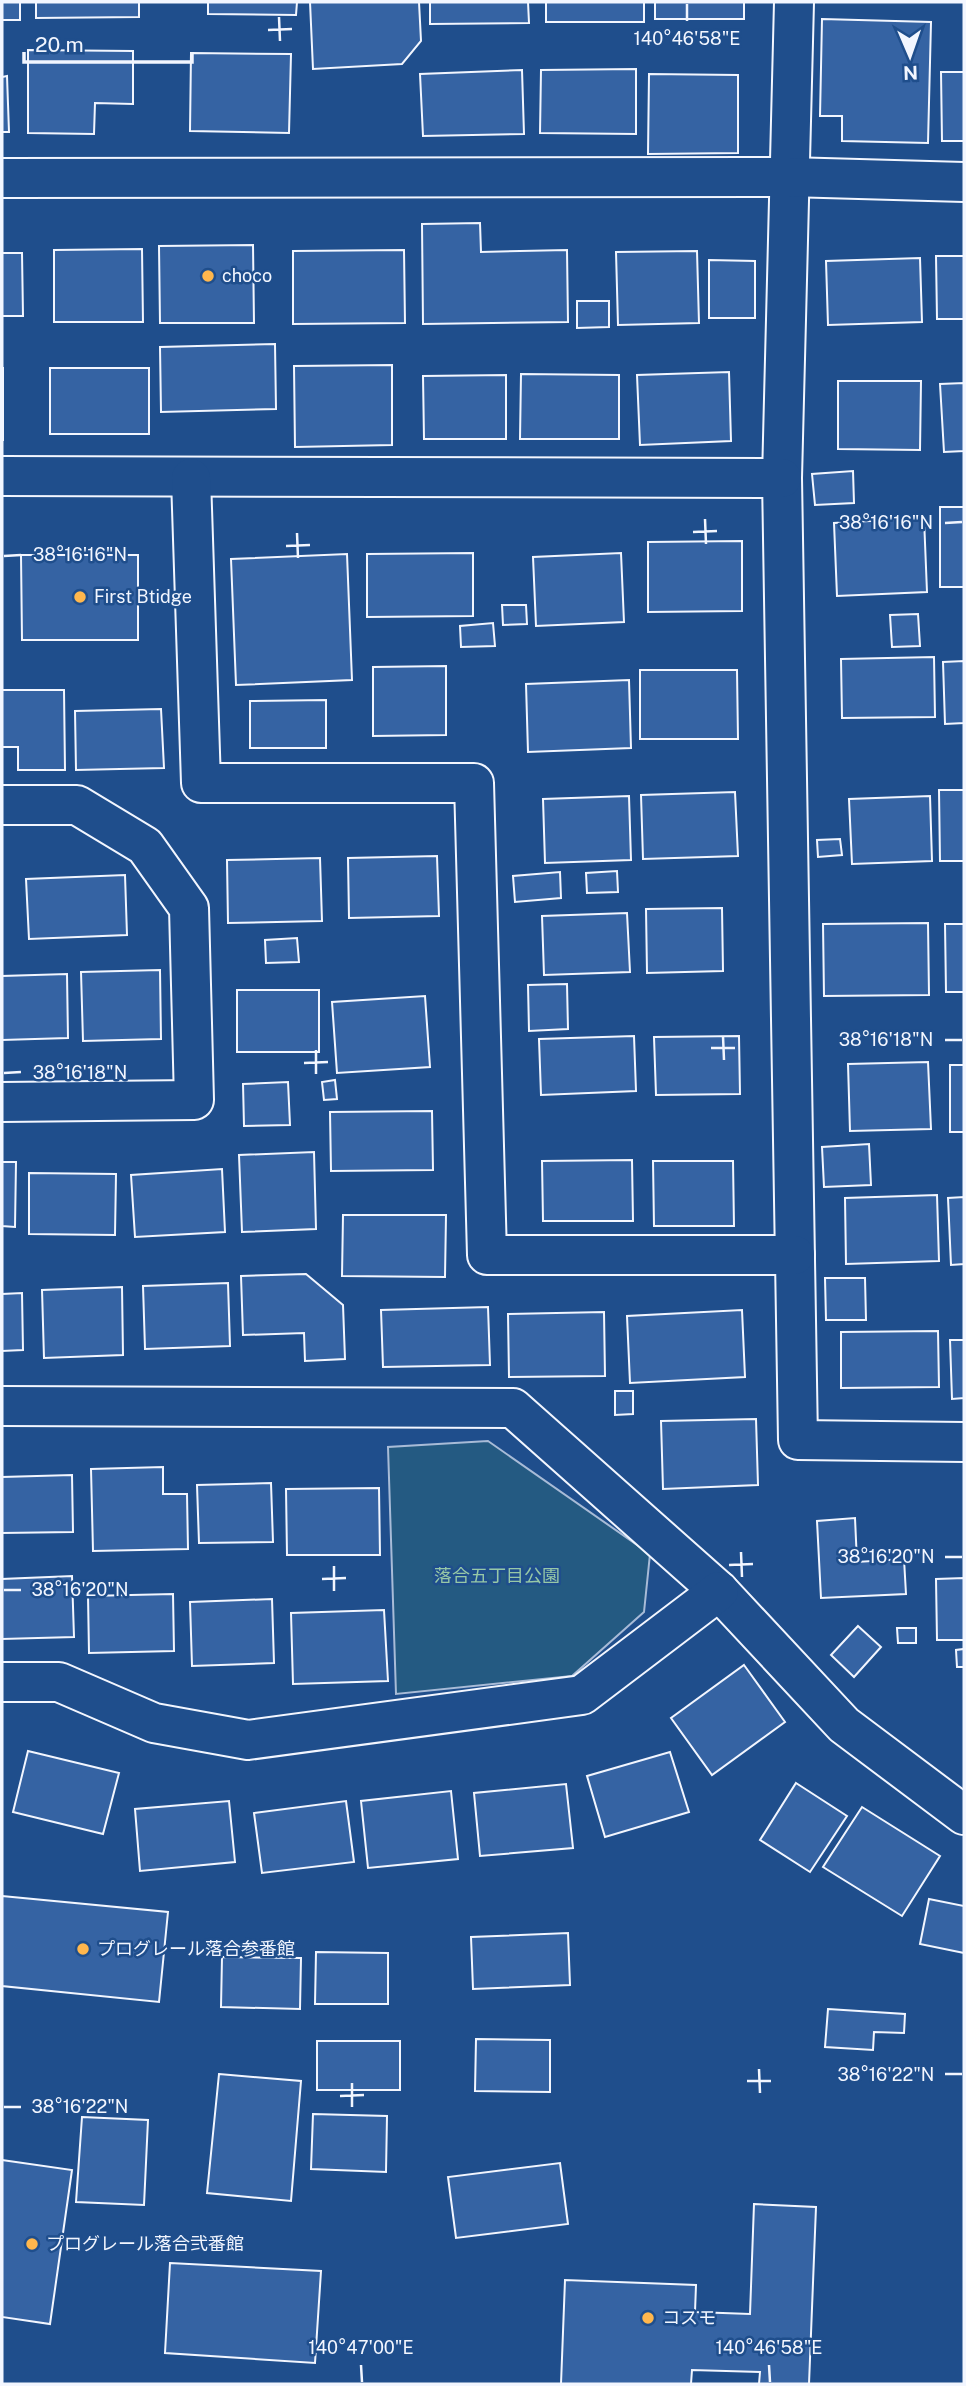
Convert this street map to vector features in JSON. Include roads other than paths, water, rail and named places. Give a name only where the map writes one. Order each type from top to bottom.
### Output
[{"type":"street","points":[[794,2],[782,478],[797,1440],[964,1442]]},
{"type":"street","points":[[2,178],[789,177],[964,181]]},
{"type":"street","points":[[2,475],[191,478],[782,478]]},
{"type":"street","points":[[191,478],[201,783],[474,783],[487,1255],[796,1255]]},
{"type":"street","points":[[2,805],[77,805],[145,846],[189,908],[194,1100],[2,1102]]},
{"type":"street","points":[[2,1406],[513,1408],[719,1591],[844,1725],[964,1815]]},
{"type":"street","points":[[2,1682],[59,1682],[154,1723],[248,1740],[582,1695],[719,1591]]},
{"type":"place","name":"choco","points":[[208,276]]},
{"type":"place","name":"First Btidge","points":[[80,597]]},
{"type":"place","name":"プログレール落合参番館","points":[[83,1949]]},
{"type":"place","name":"プログレール落合弐番館","points":[[32,2244]]},
{"type":"place","name":"コスモ","points":[[648,2318]]},
{"type":"park label","name":"落合五丁目公園","points":[[497,1576]]}]
